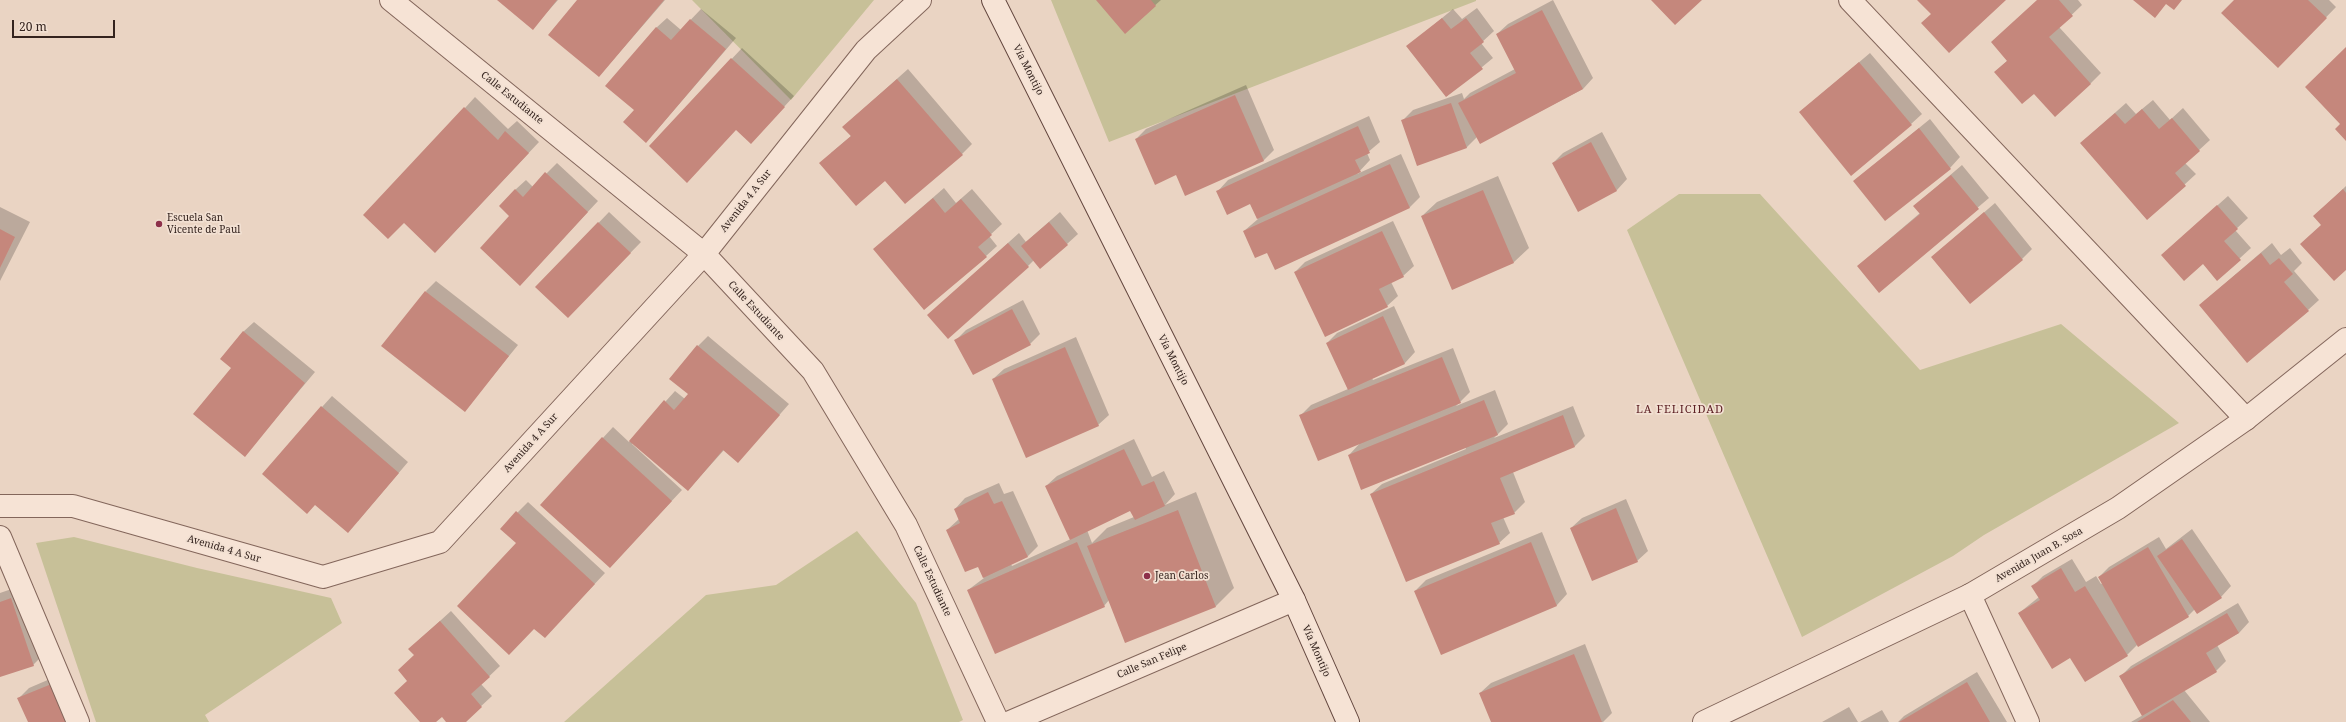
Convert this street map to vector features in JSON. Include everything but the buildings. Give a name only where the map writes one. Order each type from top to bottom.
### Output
[{"type":"street","name":"Calle Estudiante","points":[[392,0],[704,254],[813,372],[906,525],[998,722]]},
{"type":"street","name":"Avenida 4 A Sur","points":[[0,506],[73,506],[323,577],[440,542],[704,254],[866,50],[920,0]]},
{"type":"street","name":"Vía Montijo","points":[[993,0],[1294,600],[1348,722]]},
{"type":"street","points":[[1850,0],[2246,419]]},
{"type":"street","name":"Avenida Juan B. Sosa","points":[[1704,722],[1970,595],[2118,508],[2246,419],[2346,339]]},
{"type":"street","points":[[0,537],[78,722]]},
{"type":"street","points":[[1970,595],[2028,722]]},
{"type":"street","name":"Calle San Felipe","points":[[1010,722],[1294,600]]},
{"type":"shaded area","points":[[692,0],[874,0],[791,100]]},
{"type":"shaded area","points":[[1051,0],[1476,0],[1476,1],[1109,142]]},
{"type":"shaded area","points":[[1679,194],[1760,194],[1920,370],[2061,324],[2179,423],[1984,535],[1953,556],[1802,637],[1627,230]]},
{"type":"shaded area","points":[[857,531],[916,603],[963,720],[959,722],[564,722],[706,595],[776,585]]},
{"type":"shaded area","points":[[74,537],[197,568],[331,598],[342,623],[205,715],[209,722],[96,722],[36,543]]},
{"type":"place","name":"Escuela San Vicente de Paul","points":[[159,224]]},
{"type":"place","name":"Jean Carlos","points":[[1147,576]]},
{"type":"district","name":"LA FELICIDAD","points":[[1680,410]]}]
